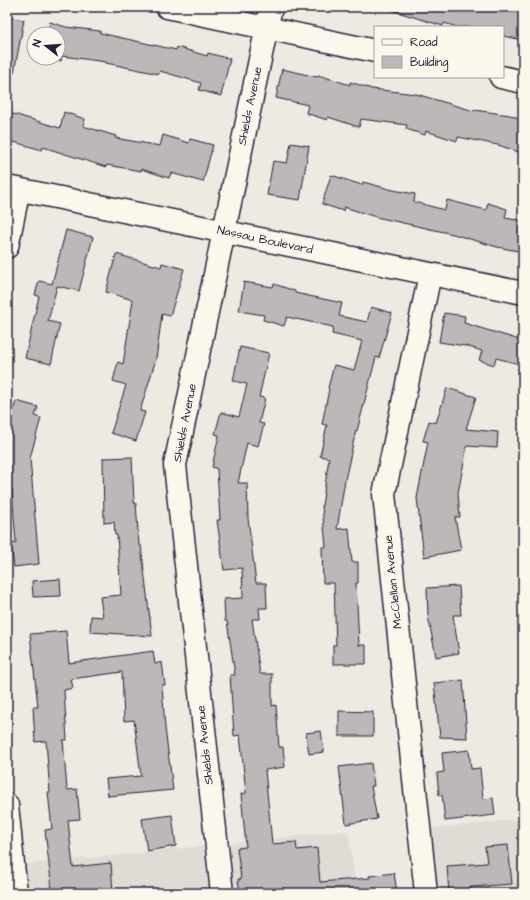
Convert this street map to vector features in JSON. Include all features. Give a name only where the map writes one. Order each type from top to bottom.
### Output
[{"type":"street","points":[[167,7],[269,17],[374,50]]},
{"type":"street","name":"Shields Avenue","points":[[222,893],[175,465],[269,17]]},
{"type":"street","points":[[504,78],[523,82]]},
{"type":"street","points":[[7,247],[13,188]]},
{"type":"street","name":"Nassau Boulevard","points":[[13,188],[523,294]]},
{"type":"street","name":"McClellan Avenue","points":[[426,893],[384,494],[430,274]]},
{"type":"street","points":[[7,805],[16,893]]},
{"type":"shaded area","points":[[523,819],[523,893],[425,893],[421,830]]},
{"type":"shaded area","points":[[348,831],[357,893],[7,893],[12,866]]},
{"type":"building","points":[[392,7],[523,7],[523,40],[504,36],[504,26],[454,26],[444,23],[443,26],[391,10]]},
{"type":"building","points":[[7,17],[24,20],[14,73],[7,73]]},
{"type":"building","points":[[50,22],[63,26],[49,26]]},
{"type":"building","points":[[66,27],[100,31],[100,33],[176,50],[177,47],[207,56],[208,53],[230,59],[221,96],[199,90],[201,83],[160,71],[159,74],[106,62],[66,57]]},
{"type":"building","points":[[282,69],[317,77],[318,75],[350,85],[350,82],[372,89],[416,94],[474,111],[510,115],[523,120],[523,139],[519,152],[498,145],[458,137],[457,141],[426,131],[425,135],[406,129],[407,125],[361,119],[359,127],[328,117],[327,120],[306,113],[308,105],[276,98]]},
{"type":"building","points":[[7,112],[60,128],[64,112],[85,119],[83,126],[116,136],[115,138],[160,146],[163,135],[189,143],[190,139],[213,145],[203,182],[171,173],[169,178],[141,169],[141,171],[107,165],[106,167],[43,147],[42,150],[7,140]]},
{"type":"building","points":[[291,143],[309,146],[300,200],[267,195],[273,161],[287,163]]},
{"type":"building","points":[[331,175],[362,185],[363,182],[415,194],[414,202],[445,210],[447,200],[486,210],[488,203],[507,209],[505,218],[523,221],[523,252],[497,247],[453,234],[376,217],[344,207],[343,211],[322,204]]},
{"type":"building","points":[[66,230],[93,237],[79,291],[57,286],[48,321],[60,324],[51,364],[25,358],[39,296],[35,295],[39,281],[52,284]]},
{"type":"building","points":[[116,254],[161,267],[162,263],[184,269],[170,316],[162,314],[156,359],[140,411],[145,412],[136,441],[111,433],[126,385],[113,381],[118,362],[123,364],[133,300],[106,292]]},
{"type":"building","points":[[244,282],[273,287],[274,284],[295,291],[295,293],[342,303],[339,316],[367,322],[371,307],[392,313],[379,358],[376,357],[357,431],[356,430],[345,480],[337,529],[349,528],[352,562],[358,562],[358,583],[356,583],[359,645],[366,645],[366,664],[333,664],[333,645],[336,645],[334,583],[323,583],[322,547],[326,547],[322,506],[329,458],[320,456],[327,425],[322,424],[328,388],[334,365],[354,370],[362,341],[332,334],[333,327],[287,317],[284,326],[263,320],[264,315],[239,311]]},
{"type":"building","points":[[444,313],[465,316],[464,323],[523,341],[523,365],[496,358],[494,365],[479,360],[482,351],[466,346],[439,342]]},
{"type":"building","points":[[240,347],[269,353],[259,397],[265,398],[259,423],[264,424],[258,446],[247,443],[238,483],[247,483],[248,518],[256,583],[266,583],[267,608],[259,608],[260,619],[252,619],[260,674],[272,674],[272,706],[276,705],[279,747],[283,747],[285,767],[265,770],[272,844],[296,842],[297,850],[317,848],[320,882],[370,878],[369,876],[394,873],[397,893],[240,893],[238,879],[241,879],[237,848],[246,847],[241,794],[246,793],[240,735],[234,736],[230,675],[235,675],[227,621],[225,621],[224,599],[243,598],[242,568],[224,570],[217,520],[220,520],[217,469],[212,467],[219,435],[215,434],[221,412],[239,417],[247,384],[233,381]]},
{"type":"building","points":[[447,388],[476,397],[466,429],[498,432],[497,448],[467,446],[458,493],[460,517],[455,517],[461,550],[424,557],[417,498],[428,442],[423,441],[429,421],[436,423]]},
{"type":"building","points":[[16,401],[38,407],[35,416],[41,418],[30,458],[39,564],[14,567],[11,544],[16,543],[12,489],[9,489],[7,466],[7,434]]},
{"type":"building","points":[[132,457],[134,503],[136,503],[139,545],[141,545],[152,636],[90,632],[91,616],[103,617],[100,597],[121,595],[117,535],[115,535],[114,522],[104,523],[103,458]]},
{"type":"building","points":[[60,579],[61,596],[33,597],[32,581]]},
{"type":"building","points":[[459,586],[461,615],[453,615],[459,653],[436,657],[428,616],[427,588]]},
{"type":"building","points":[[66,631],[69,663],[153,651],[155,664],[162,662],[165,685],[162,685],[165,728],[173,790],[108,796],[106,779],[141,776],[134,720],[124,721],[122,672],[71,679],[73,688],[64,690],[67,740],[63,740],[67,790],[77,789],[80,819],[68,820],[73,867],[111,863],[113,893],[58,893],[57,890],[52,890],[45,830],[52,829],[48,792],[50,792],[46,741],[35,742],[33,707],[38,707],[30,634]]},
{"type":"building","points":[[463,680],[467,738],[440,737],[434,683]]},
{"type":"building","points":[[339,711],[373,712],[373,736],[339,736]]},
{"type":"building","points":[[321,731],[324,752],[309,754],[306,733]]},
{"type":"building","points":[[469,750],[471,769],[480,768],[483,799],[493,798],[495,815],[445,821],[442,795],[439,796],[437,773],[444,772],[442,753]]},
{"type":"building","points":[[371,763],[374,786],[371,786],[377,819],[346,824],[339,767]]},
{"type":"building","points":[[172,815],[176,846],[147,851],[142,819]]},
{"type":"building","points":[[508,845],[512,884],[471,887],[471,893],[449,893],[447,866],[487,863],[485,847]]}]
